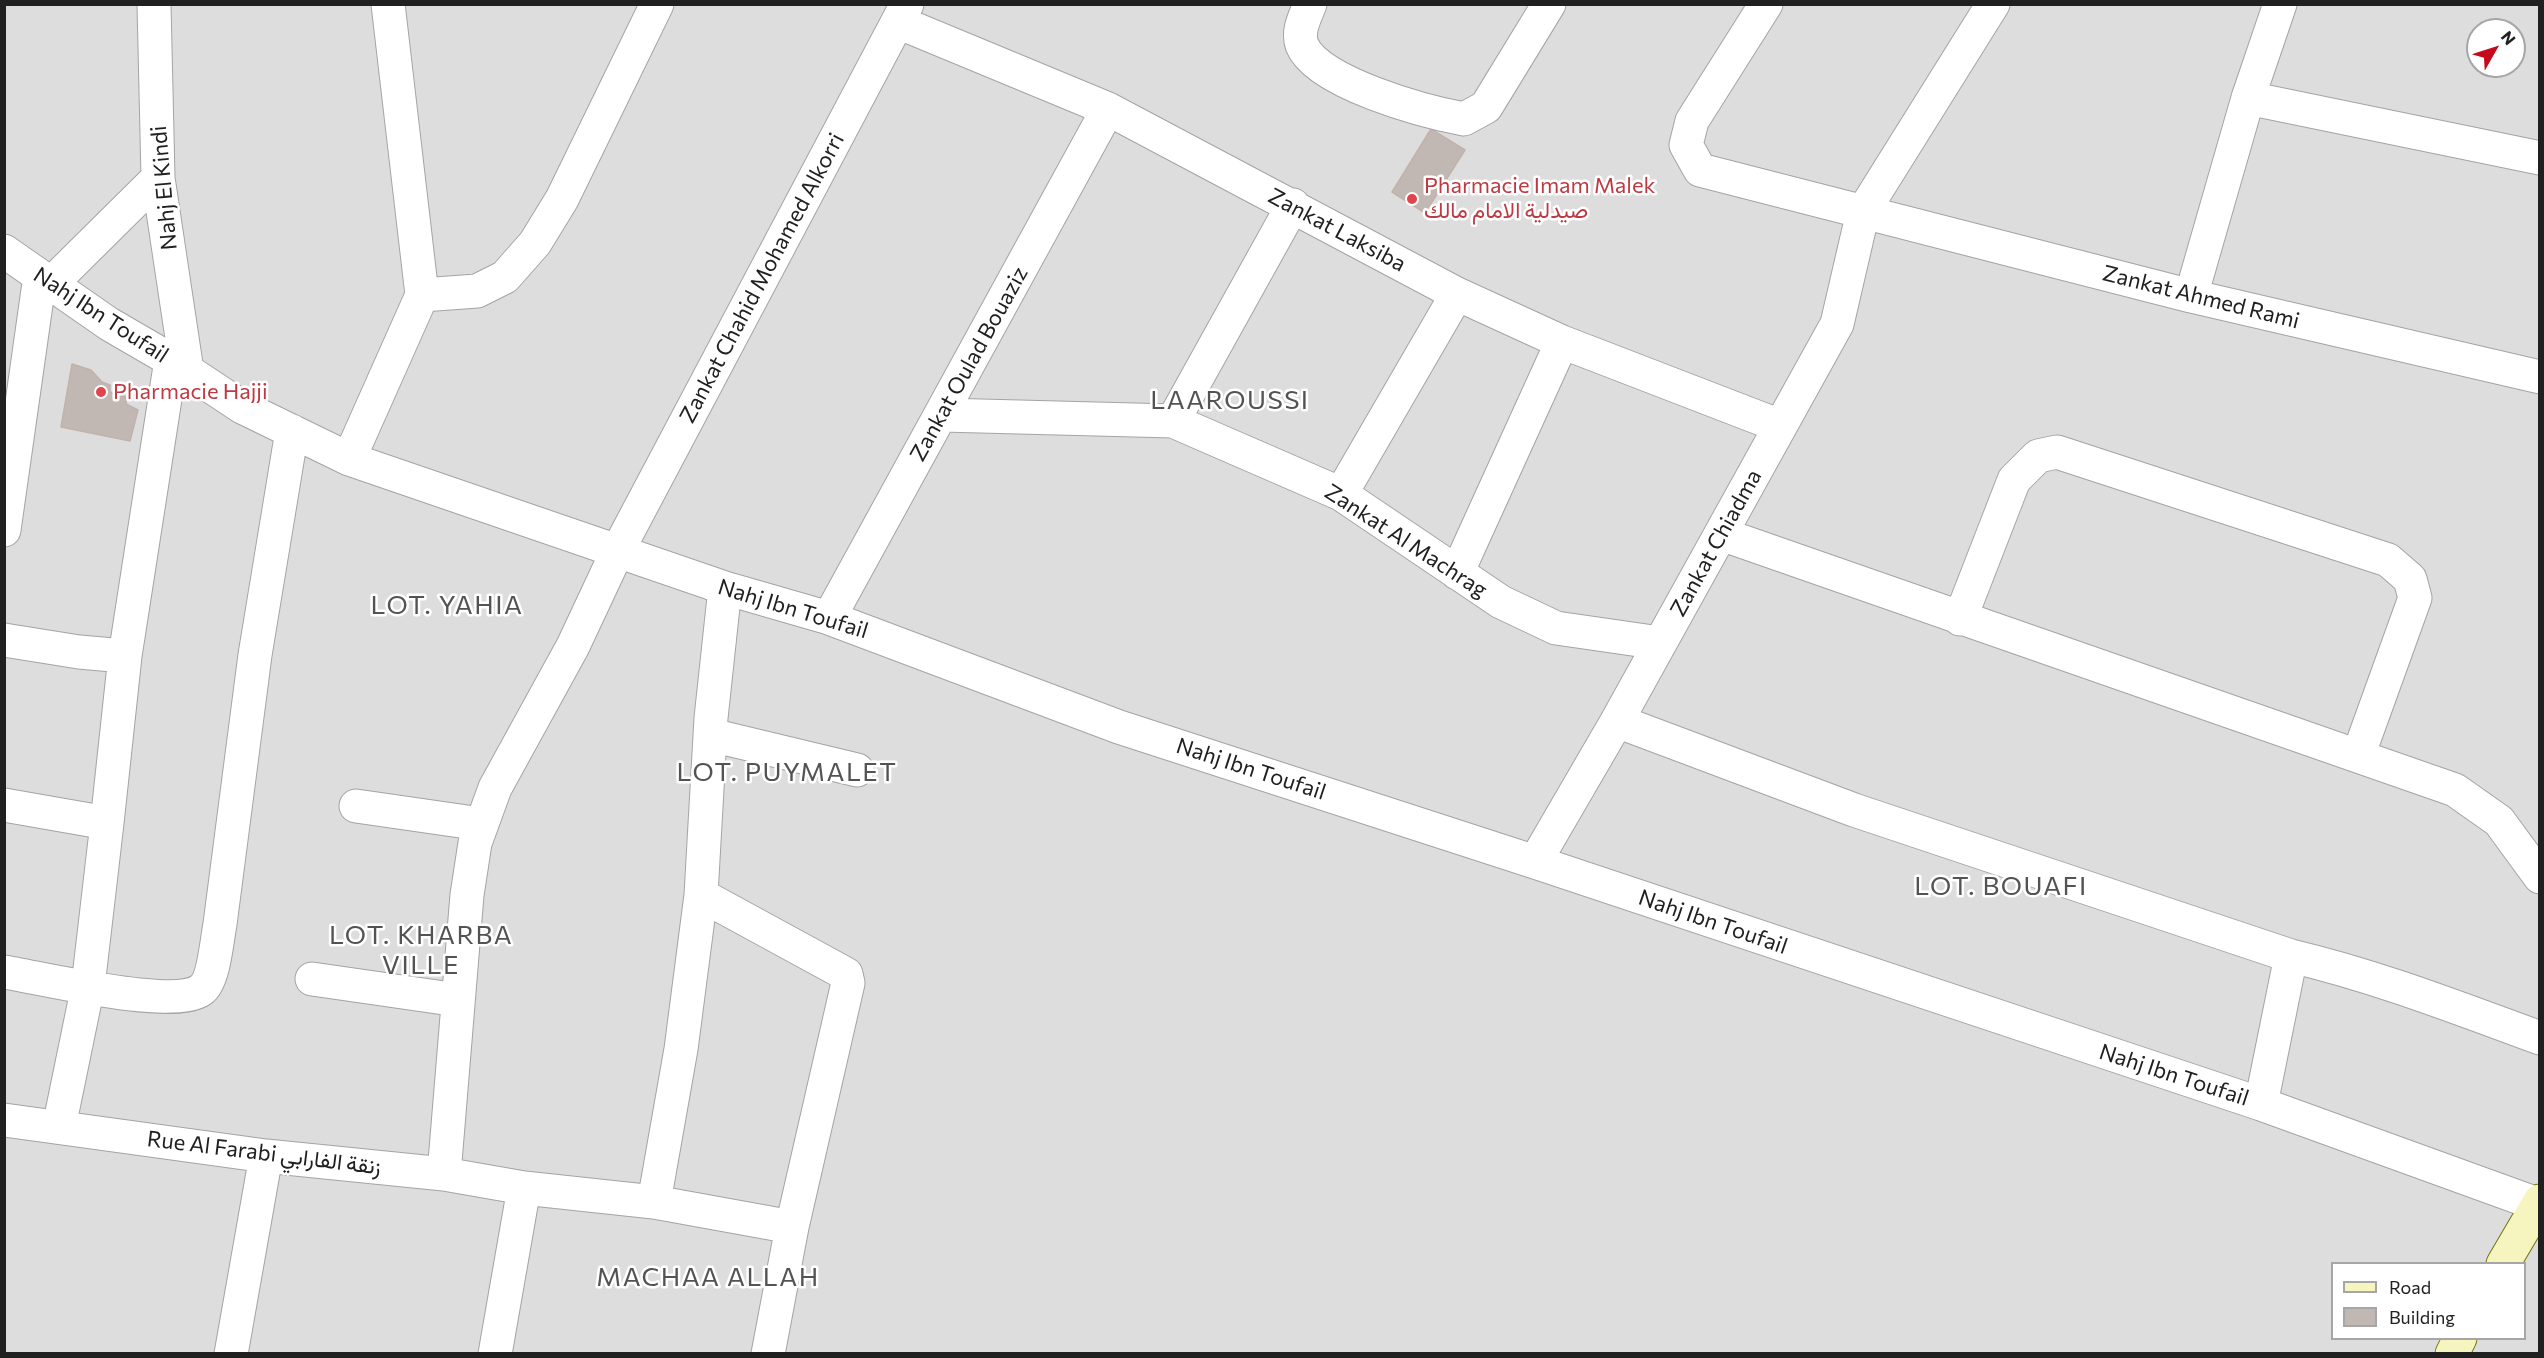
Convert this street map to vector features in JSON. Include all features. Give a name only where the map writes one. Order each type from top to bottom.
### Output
[{"type":"street","name":"Nahj El Kindi","points":[[59,1127],[87,986],[124,656],[179,365],[158,178],[154,4]]},
{"type":"street","points":[[349,459],[422,295],[388,4]]},
{"type":"street","points":[[422,295],[477,291],[505,277],[535,243],[562,199],[657,4]]},
{"type":"street","points":[[1310,4],[1300,29],[1301,43],[1321,68],[1392,102],[1464,119],[1486,106],[1549,4]]},
{"type":"street","name":"Zankat Ahmed Rami","points":[[1766,4],[1692,121],[1686,145],[1700,170],[2191,296],[2540,377]]},
{"type":"street","name":"Zankat Chiadma","points":[[1535,862],[1617,721],[1837,324],[1863,212],[1993,4]]},
{"type":"street","points":[[2191,296],[2248,98],[2280,4]]},
{"type":"street","name":"Zankat Laksiba","points":[[903,13],[1108,110],[1457,294],[1562,342],[1779,426]]},
{"type":"street","name":"Zankat Chahid Mohamed Alkorri","points":[[444,1174],[467,895],[475,843],[495,788],[573,646],[616,552],[903,13]]},
{"type":"street","points":[[2248,98],[2540,158]]},
{"type":"street","name":"Zankat Oulad Bouaziz","points":[[829,618],[1108,110]]},
{"type":"street","points":[[4,530],[46,280],[158,178]]},
{"type":"street","points":[[1173,421],[1293,206]]},
{"type":"street","name":"Nahj Ibn Toufail","points":[[4,251],[109,324],[179,365],[242,407],[349,459],[616,552],[725,588],[829,618],[1119,727],[1535,862],[2261,1104],[2538,1203]]},
{"type":"street","points":[[1341,494],[1457,294]]},
{"type":"street","points":[[1457,573],[1562,342]]},
{"type":"street","name":"Zankat Al Machrag","points":[[942,415],[1173,421],[1341,494],[1501,602],[1556,628],[1660,643]]},
{"type":"street","points":[[4,972],[137,995],[173,997],[201,990],[207,982],[218,935],[255,655],[292,431]]},
{"type":"street","points":[[1960,619],[2014,480],[2037,456],[2057,452],[2388,560],[2410,579],[2415,598],[2358,756]]},
{"type":"street","points":[[1721,534],[2455,790],[2499,821],[2540,877]]},
{"type":"street","points":[[654,1202],[681,1049],[700,895],[711,735],[725,588]]},
{"type":"street","points":[[4,640],[79,652],[124,656]]},
{"type":"street","points":[[1617,721],[1854,810],[2291,956],[2388,983],[2540,1038]]},
{"type":"street","points":[[711,735],[857,770]]},
{"type":"street","points":[[4,805],[107,823]]},
{"type":"street","points":[[356,806],[481,824]]},
{"type":"street","points":[[700,895],[846,974],[848,983],[792,1227],[768,1353]]},
{"type":"street","points":[[2261,1104],[2291,956]]},
{"type":"street","points":[[312,979],[458,1000]]},
{"type":"street","name":"Rue Al Farabi زنقة الفارابي","points":[[4,1120],[266,1156],[444,1174],[524,1188],[654,1202],[792,1227]]},
{"type":"street","points":[[231,1353],[266,1156]]},
{"type":"street","points":[[495,1353],[524,1188]]},
{"type":"street","points":[[2505,1262],[2538,1203]]},
{"type":"shaded area","points":[[5,5],[2539,5],[2539,1353],[5,1354]]},
{"type":"building","points":[[1431,129],[1465,150],[1425,213],[1392,192]]},
{"type":"building","points":[[72,364],[91,370],[102,382],[110,385],[110,392],[127,397],[126,404],[138,410],[130,441],[61,427]]},
{"type":"place","name":"Pharmacie Imam Malek صيدلية الامام مالك","points":[[1412,199]]},
{"type":"place","name":"Pharmacie Hajji","points":[[101,392]]},
{"type":"district","name":"LAAROUSSI","points":[[1230,400]]},
{"type":"district","name":"LOT. YAHIA","points":[[447,605]]},
{"type":"district","name":"LOT. PUYMALET","points":[[787,772]]},
{"type":"district","name":"LOT. BOUAFI","points":[[2001,886]]},
{"type":"district","name":"LOT. KHARBA VILLE","points":[[421,950]]},
{"type":"district","name":"MACHAA ALLAH","points":[[708,1277]]}]
